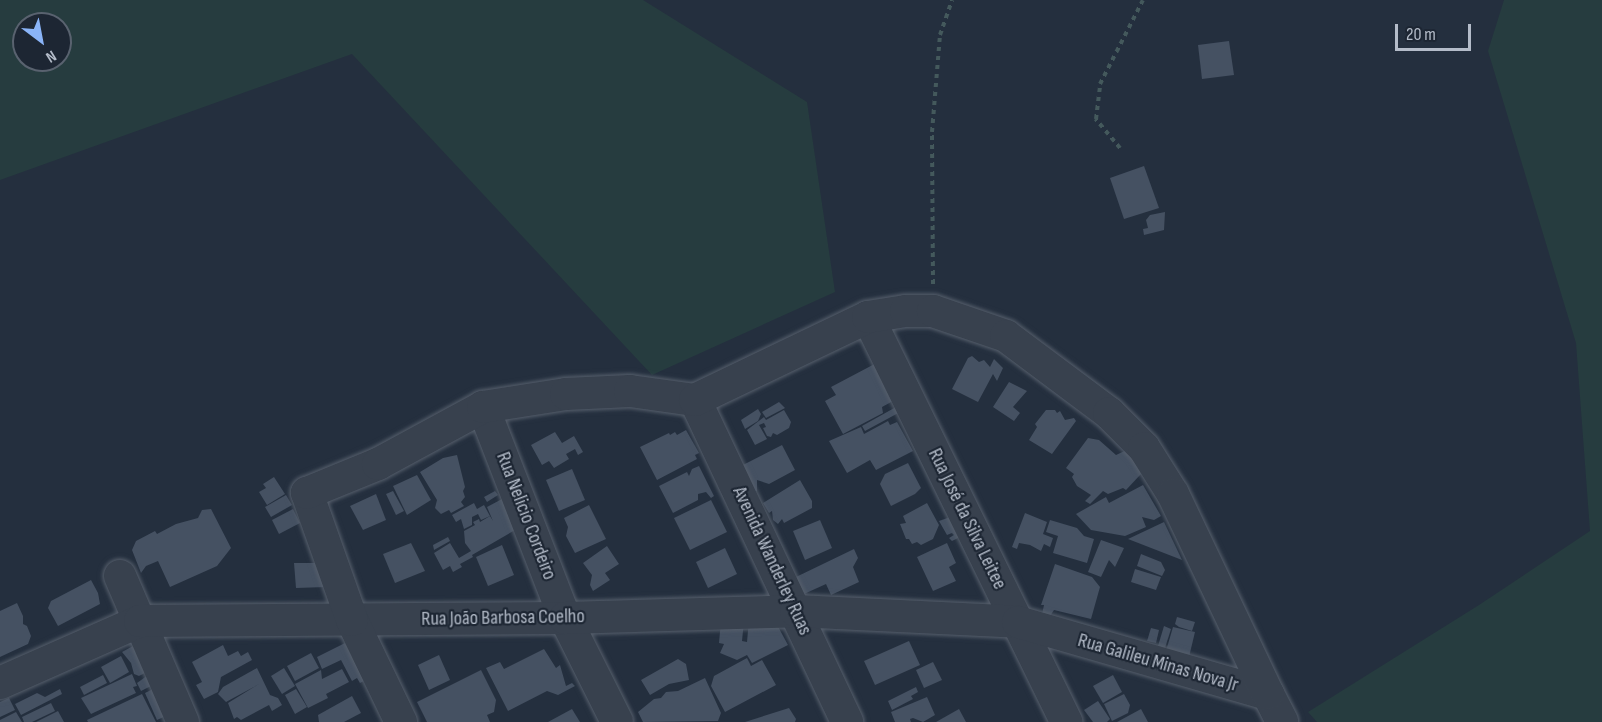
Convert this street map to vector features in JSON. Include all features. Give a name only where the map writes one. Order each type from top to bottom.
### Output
[{"type":"street","points":[[401,722],[352,620],[307,494],[378,464],[483,407],[566,393],[630,391],[695,400],[868,317],[906,311],[933,311],[1006,336],[1109,414],[1144,448],[1173,494],[1282,722]]},
{"type":"street","name":"Rua José da Silva Leitee","points":[[868,317],[1066,722]]},
{"type":"street","name":"Avenida Wanderley Ruas","points":[[695,400],[847,722]]},
{"type":"street","name":"Rua Nelicio Cordeiro","points":[[483,407],[565,618],[617,722]]},
{"type":"street","points":[[120,576],[183,722]]},
{"type":"street","name":"Rua João Barbosa Coelho","points":[[0,683],[140,621],[565,618],[796,611],[1018,622]]},
{"type":"street","name":"Rua Galileu Minas Nova Jr","points":[[1018,622],[1268,694]]},
{"type":"path","points":[[933,311],[932,132],[940,35],[952,0]]},
{"type":"path","points":[[1120,148],[1096,119],[1100,84],[1143,0]]},
{"type":"green space","points":[[0,0],[643,0],[807,102],[835,292],[652,375],[352,54],[0,180]]},
{"type":"green space","points":[[1504,0],[1602,0],[1602,722],[1317,722],[1308,712],[1479,605],[1590,531],[1576,343],[1488,51]]},
{"type":"building","points":[[1229,41],[1234,75],[1202,79],[1198,45]]},
{"type":"building","points":[[1144,166],[1159,208],[1124,219],[1110,178]]},
{"type":"building","points":[[1165,212],[1164,230],[1144,235],[1143,229],[1148,228],[1146,220],[1150,215]]},
{"type":"building","points":[[972,356],[979,362],[984,360],[990,367],[994,359],[1003,368],[997,381],[993,374],[978,402],[952,389],[968,358]]},
{"type":"building","points":[[884,359],[902,411],[865,431],[862,426],[896,407],[893,401],[882,407],[883,413],[843,434],[825,401],[836,395],[831,387]]},
{"type":"building","points":[[1009,382],[1027,391],[1013,407],[1020,413],[1014,421],[993,407]]},
{"type":"building","points":[[779,402],[785,408],[766,418],[762,412]]},
{"type":"building","points":[[758,409],[761,414],[758,421],[745,429],[741,420]]},
{"type":"building","points":[[784,410],[791,422],[789,428],[777,435],[773,433],[771,437],[767,436],[763,428],[766,427],[764,423],[759,425],[767,439],[755,445],[747,430],[764,417],[766,420]]},
{"type":"building","points":[[1046,410],[1055,410],[1057,413],[1060,411],[1065,420],[1074,418],[1076,421],[1052,454],[1029,440],[1037,427],[1035,424]]},
{"type":"building","points":[[888,421],[890,425],[897,422],[913,451],[876,470],[870,460],[847,473],[829,441],[861,427],[864,434]]},
{"type":"building","points":[[686,430],[699,453],[695,455],[697,459],[657,480],[640,447],[669,433],[670,435],[675,432],[677,435]]},
{"type":"building","points":[[555,432],[562,443],[574,436],[583,452],[578,455],[575,449],[566,454],[569,459],[554,468],[549,461],[542,465],[531,445]]},
{"type":"building","points":[[1088,438],[1099,440],[1116,455],[1131,448],[1141,474],[1126,490],[1123,488],[1108,494],[1103,491],[1090,504],[1085,501],[1091,495],[1077,486],[1072,477],[1074,474],[1066,468]]},
{"type":"building","points":[[782,445],[795,470],[769,484],[757,480],[757,491],[754,492],[741,466]]},
{"type":"building","points":[[457,455],[465,487],[463,491],[465,497],[461,502],[464,506],[451,513],[449,510],[441,514],[435,508],[437,500],[420,472],[443,458]]},
{"type":"building","points":[[908,463],[921,488],[915,494],[891,506],[880,484],[885,474]]},
{"type":"building","points":[[699,466],[714,496],[711,498],[706,492],[698,494],[698,500],[673,513],[659,486],[687,472],[689,476],[692,469]]},
{"type":"building","points":[[572,469],[585,500],[559,511],[546,480]]},
{"type":"building","points":[[417,475],[431,500],[407,515],[393,486]]},
{"type":"building","points":[[274,477],[285,494],[267,505],[259,492],[266,488],[263,484]]},
{"type":"building","points":[[800,480],[812,501],[812,508],[784,523],[782,519],[778,524],[773,520],[772,511],[769,513],[763,503]]},
{"type":"building","points":[[1143,485],[1161,516],[1154,520],[1142,517],[1146,527],[1125,536],[1091,530],[1076,514],[1106,497],[1109,503]]},
{"type":"building","points":[[393,491],[404,511],[396,515],[386,494]]},
{"type":"building","points":[[495,491],[498,495],[487,502],[484,497]]},
{"type":"building","points":[[376,494],[386,520],[363,530],[350,506]]},
{"type":"building","points":[[286,495],[292,505],[271,517],[265,507]]},
{"type":"building","points":[[502,499],[515,530],[472,555],[473,557],[460,564],[462,567],[453,572],[450,566],[443,570],[434,553],[450,543],[459,558],[471,551],[465,543],[464,531],[475,525],[473,522],[479,519],[480,522],[490,516],[493,521],[487,507]]},
{"type":"building","points":[[711,500],[727,532],[690,550],[674,518]]},
{"type":"building","points":[[474,503],[477,509],[484,505],[490,516],[481,520],[478,514],[472,517],[472,525],[464,529],[461,519],[456,522],[452,515]]},
{"type":"building","points":[[927,503],[939,525],[933,539],[921,545],[917,542],[912,544],[909,539],[906,539],[900,524],[906,523],[903,516]]},
{"type":"building","points":[[589,505],[606,539],[575,553],[566,536],[568,527],[564,518]]},
{"type":"building","points":[[211,509],[231,548],[217,566],[170,587],[158,561],[146,566],[141,573],[132,550],[136,541],[155,531],[157,534],[176,524],[198,518],[202,510]]},
{"type":"building","points":[[293,509],[300,523],[279,534],[272,520]]},
{"type":"building","points":[[1025,513],[1047,522],[1043,534],[1053,538],[1050,547],[1044,544],[1041,551],[1030,545],[1019,543],[1017,549],[1012,547]]},
{"type":"building","points":[[950,517],[962,536],[952,541],[949,538],[954,535],[952,533],[947,535],[939,521]]},
{"type":"building","points":[[820,520],[832,548],[805,560],[793,531]]},
{"type":"building","points":[[1050,520],[1077,528],[1084,536],[1094,539],[1087,563],[1053,553],[1058,536],[1046,532]]},
{"type":"building","points":[[1164,522],[1182,560],[1128,539]]},
{"type":"building","points":[[448,537],[450,541],[434,550],[433,545]]},
{"type":"building","points":[[1101,540],[1124,548],[1115,567],[1109,560],[1101,577],[1088,572]]},
{"type":"building","points":[[411,543],[425,571],[395,583],[383,554]]},
{"type":"building","points":[[947,543],[956,563],[949,567],[956,581],[933,591],[917,557]]},
{"type":"building","points":[[502,545],[514,575],[488,586],[476,557]]},
{"type":"building","points":[[607,546],[619,564],[605,573],[610,580],[593,591],[590,585],[592,575],[583,563]]},
{"type":"building","points":[[725,548],[737,574],[708,588],[696,562]]},
{"type":"building","points":[[854,549],[858,558],[853,567],[859,582],[831,595],[826,584],[804,594],[796,577]]},
{"type":"building","points":[[1141,554],[1161,562],[1165,570],[1162,576],[1137,566]]},
{"type":"building","points":[[294,563],[316,563],[326,587],[296,588]]},
{"type":"building","points":[[1055,564],[1092,577],[1100,587],[1091,619],[1054,610],[1050,616],[1042,614],[1044,605],[1041,605]]},
{"type":"building","points":[[1135,569],[1161,577],[1156,590],[1131,582]]},
{"type":"building","points":[[91,580],[98,593],[100,604],[58,626],[48,608],[51,601]]},
{"type":"building","points":[[17,603],[23,616],[23,624],[27,626],[31,636],[28,644],[0,657],[0,611]]},
{"type":"building","points":[[1177,617],[1195,622],[1192,631],[1175,624]]},
{"type":"building","points":[[749,619],[775,621],[788,645],[752,663],[747,655],[737,660],[720,653],[724,644],[719,643],[721,620],[744,621],[742,641],[747,642]]},
{"type":"building","points":[[1164,626],[1171,629],[1165,648],[1158,646]]},
{"type":"building","points":[[1173,627],[1195,632],[1189,657],[1166,651]]},
{"type":"building","points":[[1151,628],[1159,630],[1156,643],[1147,641]]},
{"type":"building","points":[[909,641],[920,665],[875,685],[864,661]]},
{"type":"building","points":[[345,643],[364,681],[360,683],[357,678],[352,681],[341,660],[322,669],[317,657]]},
{"type":"building","points":[[223,645],[228,656],[238,651],[241,656],[248,652],[252,660],[221,677],[218,692],[204,699],[196,685],[202,682],[192,662]]},
{"type":"building","points":[[133,646],[147,672],[139,676],[134,674],[131,663],[122,652]]},
{"type":"building","points":[[544,649],[556,668],[560,665],[566,686],[572,683],[575,686],[558,695],[547,691],[508,711],[486,668],[500,662],[504,669]]},
{"type":"building","points":[[311,653],[319,668],[295,681],[287,666]]},
{"type":"building","points":[[439,655],[450,680],[429,690],[418,665]]},
{"type":"building","points":[[121,656],[129,672],[110,683],[101,667]]},
{"type":"building","points":[[747,658],[751,666],[762,660],[776,685],[725,712],[711,686],[714,676]]},
{"type":"building","points":[[678,659],[686,664],[689,680],[669,684],[650,695],[641,680]]},
{"type":"building","points":[[933,662],[942,680],[924,688],[916,670]]},
{"type":"building","points":[[257,668],[270,695],[278,698],[282,705],[272,711],[269,705],[241,720],[237,717],[234,719],[228,703],[259,684],[226,702],[218,694],[223,687]]},
{"type":"building","points":[[284,668],[295,686],[282,694],[271,676]]},
{"type":"building","points":[[342,669],[349,682],[326,694],[328,698],[308,708],[295,684],[321,670],[322,679]]},
{"type":"building","points":[[481,670],[496,700],[494,712],[487,715],[490,722],[427,722],[417,702]]},
{"type":"building","points":[[132,674],[137,686],[133,687],[136,693],[91,714],[81,698]]},
{"type":"building","points":[[103,675],[107,683],[84,695],[80,687]]},
{"type":"building","points":[[148,675],[153,685],[141,691],[137,683]]},
{"type":"building","points":[[1113,675],[1122,692],[1103,703],[1093,686]]},
{"type":"building","points":[[705,678],[721,713],[718,721],[643,722],[638,712],[654,699],[661,698],[666,692],[678,691]]},
{"type":"building","points":[[916,687],[918,692],[911,696],[913,699],[892,710],[888,701]]},
{"type":"building","points":[[155,688],[168,715],[157,720],[145,693]]},
{"type":"building","points":[[60,689],[62,694],[21,715],[15,704],[37,693],[45,697]]},
{"type":"building","points":[[296,689],[307,707],[295,714],[285,695]]},
{"type":"building","points":[[142,694],[156,722],[88,722],[87,720]]},
{"type":"building","points":[[1124,694],[1130,705],[1128,713],[1112,721],[1104,704]]},
{"type":"building","points":[[352,696],[361,713],[344,722],[319,722],[318,715]]},
{"type":"building","points":[[927,697],[935,715],[923,722],[913,718],[910,719],[911,722],[895,722],[891,712]]},
{"type":"building","points":[[9,698],[15,710],[0,717],[0,702]]},
{"type":"building","points":[[1098,701],[1110,719],[1107,722],[1093,722],[1084,710]]},
{"type":"building","points":[[51,703],[55,711],[32,722],[24,722],[22,717]]},
{"type":"building","points":[[789,708],[796,719],[795,722],[745,722]]},
{"type":"building","points":[[572,709],[580,722],[548,722]]},
{"type":"building","points":[[959,709],[966,722],[936,722]]},
{"type":"building","points":[[1141,709],[1148,722],[1117,722]]},
{"type":"building","points":[[58,711],[64,722],[36,722]]},
{"type":"building","points":[[16,712],[22,722],[0,722],[0,720]]}]
